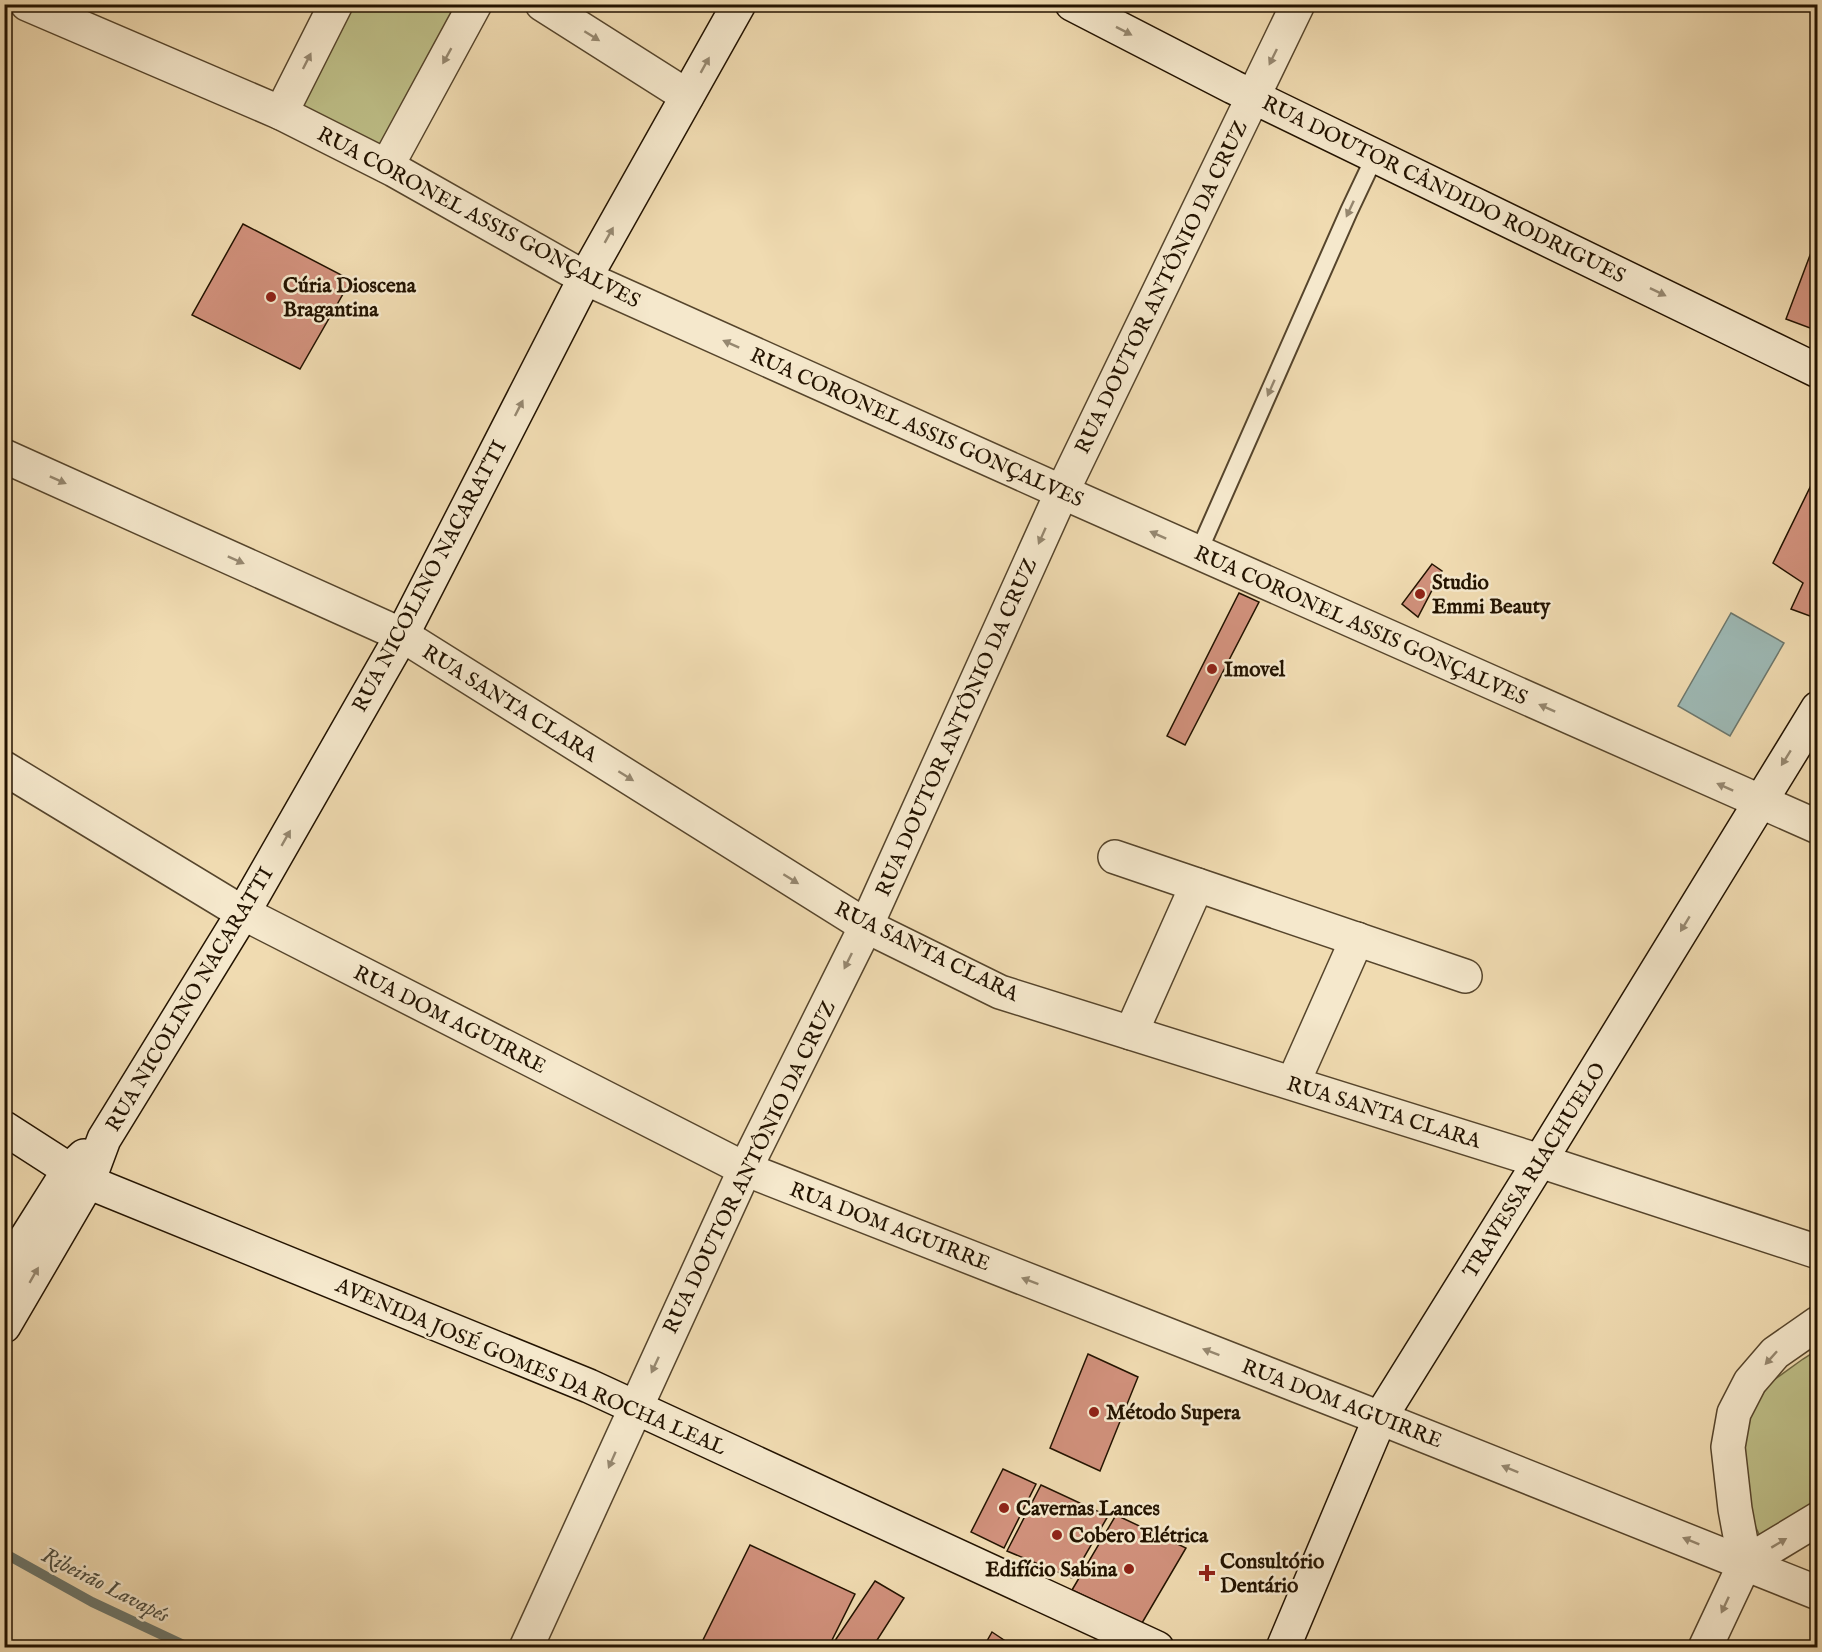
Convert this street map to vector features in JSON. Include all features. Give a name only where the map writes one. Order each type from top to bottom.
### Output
[{"type":"street","name":"RUA CORONEL ASSIS GONÇALVES","points":[[27,4],[281,113],[387,166],[585,278],[1198,553],[1818,827]]},
{"type":"street","points":[[281,113],[336,4]]},
{"type":"street","points":[[387,166],[475,4]]},
{"type":"street","points":[[542,4],[687,96]]},
{"type":"street","name":"RUA NICOLINO NACARATTI","points":[[78,1176],[104,1139],[243,913],[402,635],[585,278],[739,4]]},
{"type":"street","name":"RUA DOUTOR CÂNDIDO RODRIGUES","points":[[1072,4],[1254,97],[1818,371]]},
{"type":"street","name":"RUA DOUTOR ANTÔNIO DA CRUZ","points":[[526,1647],[745,1169],[866,926],[1062,492],[1298,4]]},
{"type":"street","name":"RUA SANTA CLARA","points":[[4,456],[402,635],[866,926],[1000,992],[1540,1161],[1818,1252]]},
{"type":"street","name":"TRAVESSA RIACHUELO","points":[[1283,1647],[1380,1418],[1818,708]]},
{"type":"street","name":"RUA DOM AGUIRRE","points":[[4,768],[243,913],[745,1169],[1818,1593]]},
{"type":"street","points":[[1115,856],[1465,976]]},
{"type":"street","points":[[1131,1033],[1197,885]]},
{"type":"street","points":[[1293,1083],[1357,939]]},
{"type":"street","name":"AVENIDA JOSÉ GOMES DA ROCHA LEAL","points":[[4,1128],[78,1176],[589,1386],[1157,1647]]},
{"type":"street","points":[[4,1273],[78,1176]]},
{"type":"street","points":[[4,1326],[78,1176]]},
{"type":"street","points":[[1746,1563],[1735,1509],[1728,1447],[1734,1413],[1750,1382],[1775,1353],[1818,1323]]},
{"type":"street","points":[[1705,1647],[1746,1563],[1818,1519]]},
{"type":"lane","points":[[1198,553],[1375,156]]},
{"type":"green space","points":[[343,5],[463,5],[381,152],[291,106]]},
{"type":"green space","points":[[1817,1350],[1817,1509],[1762,1540],[1754,1524],[1740,1454],[1750,1411],[1771,1382]]},
{"type":"water","points":[[1731,613],[1784,643],[1730,736],[1678,706]]},
{"type":"building","name":"Cúria Dioscena Bragantina","points":[[243,224],[351,280],[300,369],[192,315]]},
{"type":"building","points":[[1818,234],[1818,331],[1786,319]]},
{"type":"building","points":[[1818,471],[1818,619],[1791,609],[1803,583],[1773,563]]},
{"type":"building","points":[[1432,564],[1442,571],[1418,617],[1402,604]]},
{"type":"building","name":"Imovel","points":[[1239,593],[1259,602],[1185,745],[1167,736]]},
{"type":"building","name":"Método Supera","points":[[1088,1354],[1138,1377],[1100,1471],[1050,1448]]},
{"type":"building","name":"Cavernas Lances","points":[[1003,1469],[1036,1484],[1004,1548],[971,1532]]},
{"type":"building","name":"Cobero Elétrica","points":[[1041,1485],[1108,1516],[1072,1578],[1007,1551]]},
{"type":"building","name":"Edifício Sabina","points":[[1116,1515],[1186,1548],[1142,1623],[1072,1590]]},
{"type":"building","points":[[750,1545],[855,1594],[828,1648],[721,1648],[703,1640]]},
{"type":"building","points":[[875,1581],[904,1598],[872,1648],[830,1648]]},
{"type":"building","points":[[992,1632],[1016,1648],[983,1648]]},
{"type":"waterway","name":"Ribeirão Lavapés","points":[[4,1553],[92,1602],[190,1648]]},
{"type":"place","name":"Cúria Dioscena Bragantina","points":[[271,297]]},
{"type":"place","name":"Studio Emmi Beauty","points":[[1420,594]]},
{"type":"place","name":"Imovel","points":[[1212,669]]},
{"type":"place","name":"Método Supera","points":[[1094,1412]]},
{"type":"place","name":"Cavernas Lances","points":[[1004,1508]]},
{"type":"place","name":"Cobero Elétrica","points":[[1057,1535]]},
{"type":"place","name":"Edifício Sabina","points":[[1129,1569]]},
{"type":"place","name":"Consultório Dentário","points":[[1207,1573]]}]
